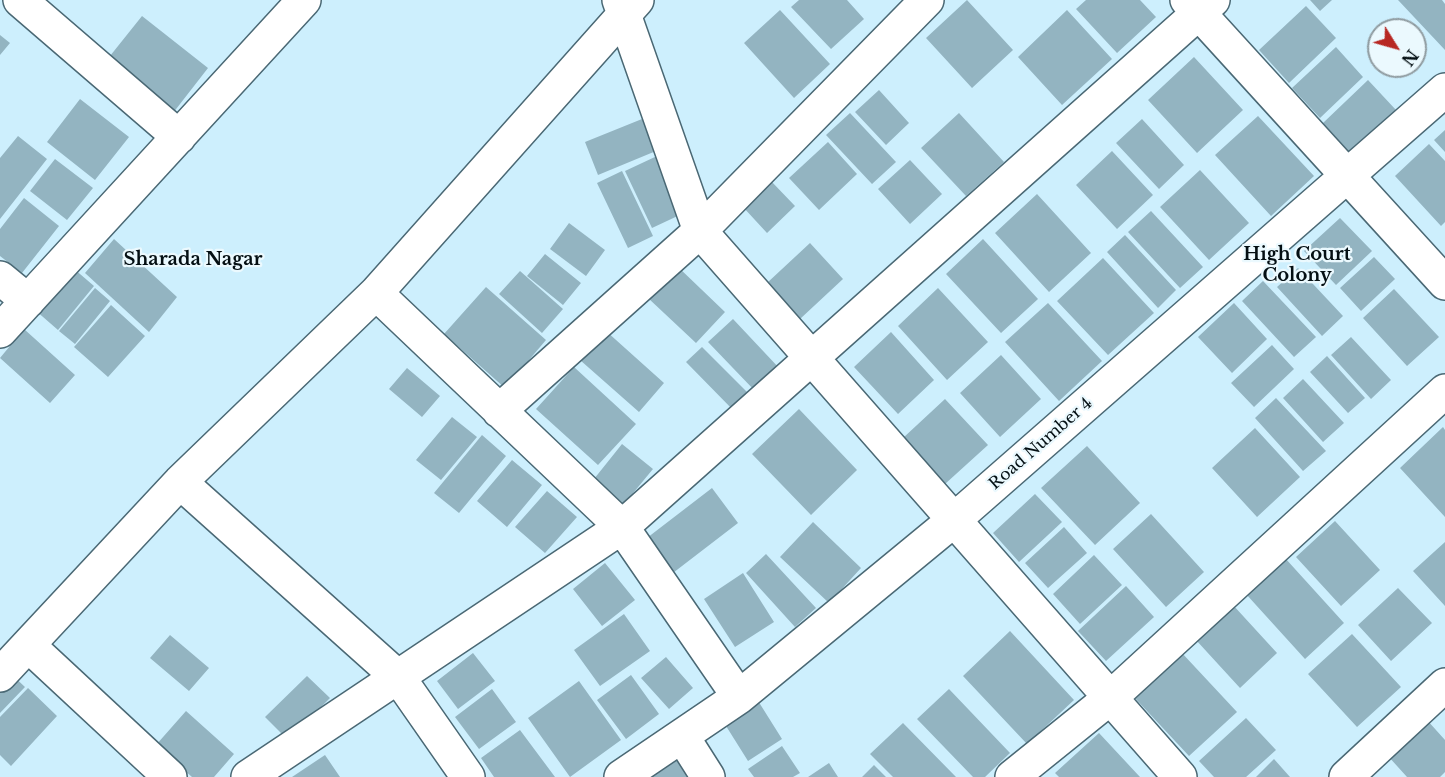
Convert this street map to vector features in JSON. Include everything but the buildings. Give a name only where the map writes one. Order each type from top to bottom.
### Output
[{"type":"street","points":[[21,0],[178,137]]},
{"type":"street","points":[[0,331],[304,0]]},
{"type":"street","points":[[499,411],[700,231],[927,0]]},
{"type":"street","points":[[627,4],[700,231],[1180,777]]},
{"type":"street","points":[[0,675],[180,482],[376,292],[627,4]]},
{"type":"street","points":[[248,777],[622,527],[812,358],[1200,4],[1445,283]]},
{"type":"street","name":"Road Number 4","points":[[621,777],[739,697],[954,520],[1445,90]]},
{"type":"street","points":[[0,278],[28,301]]},
{"type":"street","points":[[376,292],[622,527],[739,697]]},
{"type":"street","points":[[1012,777],[1110,698],[1445,391]]},
{"type":"street","points":[[180,482],[399,678],[468,777]]},
{"type":"street","points":[[28,645],[170,777]]},
{"type":"street","points":[[1346,777],[1445,685]]},
{"type":"street","points":[[682,736],[708,777]]},
{"type":"district","name":"Sharada Nagar","points":[[193,260]]},
{"type":"district","name":"High Court Colony","points":[[1297,265]]}]
